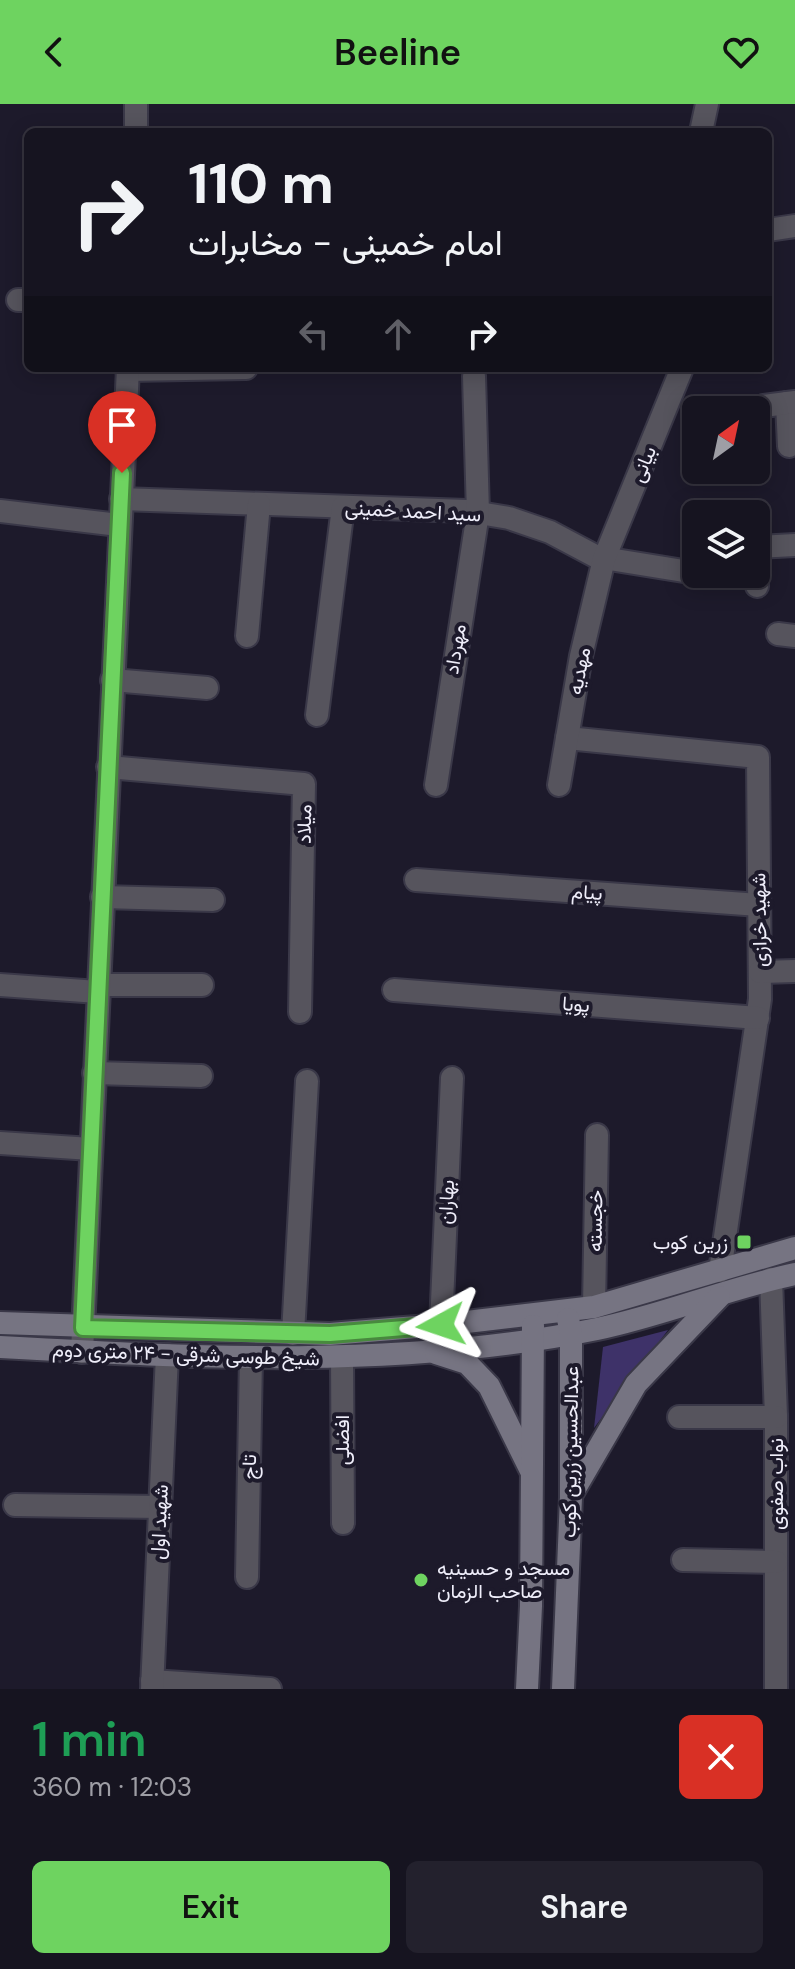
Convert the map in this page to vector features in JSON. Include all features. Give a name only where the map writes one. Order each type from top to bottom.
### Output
[{"type":"main road","name":"شیخ طوسی شرقی - ۲۴ متری دوم","points":[[0,1347],[167,1355],[342,1357],[534,1338],[640,1319],[795,1248]]},
{"type":"main road","name":"شیخ طوسی شرقی - ۲۴ متری دوم","points":[[0,1323],[340,1334],[566,1311],[721,1283],[795,1274]]},
{"type":"main road","points":[[571,1497],[597,1446],[636,1384],[721,1283]]},
{"type":"main road","name":"عبدالحسین زرین کوب","points":[[563,1689],[571,1497],[571,1333],[566,1311]]},
{"type":"main road","name":"عبدالحسین زرین کوب","points":[[527,1689],[533,1476],[532,1313]]},
{"type":"main road","points":[[427,1351],[467,1363],[489,1386],[533,1476]]},
{"type":"main road","points":[[532,1518],[548,1510],[559,1512],[569,1525]]},
{"type":"street","points":[[136,104],[136,128]]},
{"type":"street","points":[[700,106],[701,128]]},
{"type":"street","points":[[772,229],[795,226]]},
{"type":"street","points":[[82,1352],[128,372]]},
{"type":"street","name":"بیانی","points":[[604,559],[680,372]]},
{"type":"street","name":"مهرداد","points":[[436,785],[478,513],[474,376]]},
{"type":"street","points":[[770,405],[791,402],[789,446]]},
{"type":"street","name":"سید احمد خمینی","points":[[121,499],[478,513],[509,518],[550,532],[604,559],[682,571]]},
{"type":"street","points":[[247,636],[259,504]]},
{"type":"street","points":[[317,715],[343,507]]},
{"type":"street","points":[[0,511],[119,525]]},
{"type":"street","points":[[770,546],[795,545]]},
{"type":"street","name":"مهدیه","points":[[559,785],[604,559]]},
{"type":"street","points":[[112,680],[207,688]]},
{"type":"street","name":"شهید خرازی","points":[[567,738],[758,757],[758,1018],[721,1283]]},
{"type":"street","name":"میلاد","points":[[108,767],[304,784],[300,1012]]},
{"type":"street","name":"پیام","points":[[416,880],[759,905]]},
{"type":"street","points":[[102,897],[213,900]]},
{"type":"street","points":[[760,972],[795,971]]},
{"type":"street","points":[[0,985],[98,989],[202,985]]},
{"type":"street","name":"پویا","points":[[394,990],[758,1018]]},
{"type":"street","points":[[94,1073],[201,1076]]},
{"type":"street","name":"بهاران","points":[[441,1325],[452,1078]]},
{"type":"street","points":[[293,1334],[307,1081]]},
{"type":"street","name":"خجسته","points":[[594,1307],[597,1135]]},
{"type":"street","points":[[0,1143],[91,1149]]},
{"type":"street","name":"نواب صفوی","points":[[771,1279],[776,1417],[776,1689]]},
{"type":"street","name":"شهید اول","points":[[152,1685],[167,1355]]},
{"type":"street","name":"تاج","points":[[247,1577],[251,1357]]},
{"type":"street","name":"افضلی","points":[[342,1357],[343,1523]]},
{"type":"street","points":[[679,1417],[776,1417]]},
{"type":"street","points":[[15,1505],[160,1507]]},
{"type":"street","points":[[683,1560],[776,1562]]},
{"type":"street","points":[[152,1685],[270,1689]]},
{"type":"shaded area","points":[[668,1330],[594,1428],[603,1347]]},
{"type":"place","name":"زرین کوب","points":[[744,1242]]},
{"type":"place","name":"مسجد و حسینیه صاحب الزمان","points":[[421,1580]]},
{"type":"route","points":[[122,473],[83,1328],[340,1334],[441,1325]]}]
